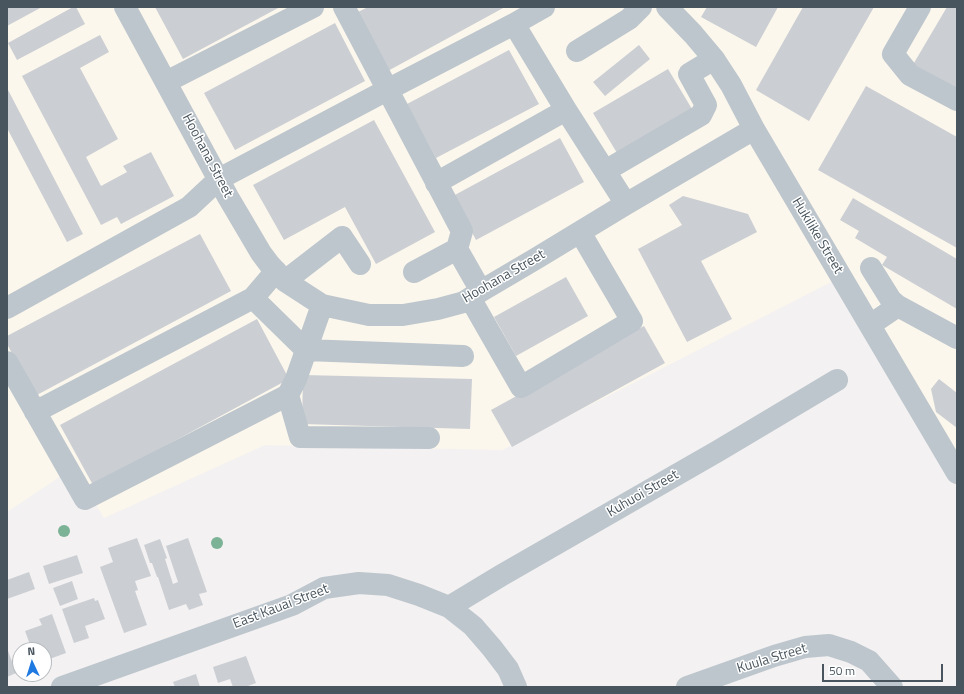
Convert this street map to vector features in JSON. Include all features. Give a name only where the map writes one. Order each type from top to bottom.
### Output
[{"type":"street","name":"Hoohana Street","points":[[125,7],[219,179],[261,253],[270,265],[280,276],[322,305],[369,315],[403,315],[438,309],[464,302],[754,129]]},
{"type":"street","points":[[166,82],[313,7]]},
{"type":"street","points":[[344,7],[462,231],[457,250],[476,294],[521,386],[632,322],[580,232]]},
{"type":"street","points":[[7,308],[189,207],[219,179],[544,7]]},
{"type":"street","points":[[577,51],[629,19],[641,7]]},
{"type":"street","name":"Hukilike Street","points":[[667,7],[714,59],[731,85],[754,129],[957,474]]},
{"type":"street","points":[[920,7],[893,54],[910,76],[957,100]]},
{"type":"street","points":[[514,24],[566,110],[626,204]]},
{"type":"street","points":[[605,171],[701,115],[706,105],[689,74],[714,59]]},
{"type":"street","points":[[436,183],[566,110]]},
{"type":"street","points":[[35,412],[253,298],[280,276],[342,237],[360,264]]},
{"type":"street","points":[[414,272],[457,250]]},
{"type":"street","points":[[871,268],[891,300],[898,306],[957,338]]},
{"type":"street","points":[[253,298],[306,350],[463,356]]},
{"type":"street","points":[[7,362],[85,499],[288,395],[296,379],[322,305]]},
{"type":"street","points":[[870,325],[898,306]]},
{"type":"street","name":"Kuhuoi Street","points":[[449,607],[837,380]]},
{"type":"street","points":[[288,395],[300,437],[429,438]]},
{"type":"street","name":"East Kauai Street","points":[[62,687],[292,605],[324,588],[359,583],[388,585],[449,607],[473,626],[492,648],[508,669],[516,687]]},
{"type":"street","name":"Kuula Street","points":[[687,687],[774,656],[805,647],[829,645],[851,652],[869,661],[892,687]]},
{"type":"shaded area","points":[[7,7],[957,7],[957,473],[841,277],[502,450],[265,445],[104,518],[73,468],[7,512]]},
{"type":"building","points":[[7,7],[42,7],[7,26]]},
{"type":"building","points":[[73,7],[76,7],[85,24],[17,60],[8,43]]},
{"type":"building","points":[[155,7],[280,7],[183,59]]},
{"type":"building","points":[[368,7],[505,7],[386,72],[354,14]]},
{"type":"building","points":[[707,7],[778,7],[756,47],[701,17]]},
{"type":"building","points":[[803,7],[874,7],[809,121],[756,90]]},
{"type":"building","points":[[947,7],[957,7],[957,93],[911,68]]},
{"type":"building","points":[[335,23],[365,81],[235,150],[204,93]]},
{"type":"building","points":[[100,35],[109,52],[80,68],[118,139],[86,157],[101,186],[127,172],[123,166],[151,152],[174,196],[121,224],[117,217],[101,225],[22,76]]},
{"type":"building","points":[[639,45],[650,59],[605,96],[593,82]]},
{"type":"building","points":[[509,50],[539,104],[436,158],[407,104]]},
{"type":"building","points":[[668,69],[692,109],[617,153],[593,113]]},
{"type":"building","points":[[866,86],[957,137],[957,248],[818,170]]},
{"type":"building","points":[[7,88],[83,234],[67,242],[7,128]]},
{"type":"building","points":[[374,120],[435,232],[376,264],[345,207],[284,240],[253,185]]},
{"type":"building","points":[[560,138],[584,182],[476,240],[453,196]]},
{"type":"building","points":[[683,196],[748,214],[757,232],[701,261],[732,319],[687,342],[638,249],[682,225],[669,205]]},
{"type":"building","points":[[853,198],[957,259],[957,309],[882,265],[887,257],[855,238],[859,231],[840,220]]},
{"type":"building","points":[[200,234],[231,291],[35,396],[7,344],[7,336]]},
{"type":"building","points":[[566,277],[588,316],[516,356],[494,317]]},
{"type":"building","points":[[257,319],[289,379],[93,485],[60,425]]},
{"type":"building","points":[[644,326],[665,363],[512,447],[491,410]]},
{"type":"building","points":[[303,375],[472,379],[470,429],[302,424]]},
{"type":"building","points":[[939,379],[957,393],[957,428],[936,412],[931,389]]},
{"type":"building","points":[[137,538],[151,576],[135,581],[138,590],[135,591],[147,625],[124,633],[100,567],[113,562],[108,548]]},
{"type":"building","points":[[188,538],[207,592],[199,594],[203,605],[189,610],[186,604],[169,610],[158,577],[152,563],[150,563],[144,545],[160,539],[167,558],[165,559],[173,584],[178,582],[166,546]]},
{"type":"building","points":[[77,555],[83,573],[49,584],[43,566]]},
{"type":"building","points":[[29,572],[35,589],[7,599],[7,580]]},
{"type":"building","points":[[72,581],[78,599],[60,606],[53,588]]},
{"type":"building","points":[[94,598],[95,601],[98,600],[105,619],[85,626],[89,638],[74,643],[62,609]]},
{"type":"building","points":[[52,614],[66,653],[52,658],[52,642],[29,642],[25,631],[42,625],[39,619]]},
{"type":"building","points":[[7,648],[12,662],[12,675],[7,677]]},
{"type":"building","points":[[246,656],[256,683],[245,687],[233,687],[230,679],[218,683],[213,667]]},
{"type":"building","points":[[196,674],[200,687],[175,687],[173,682]]}]
